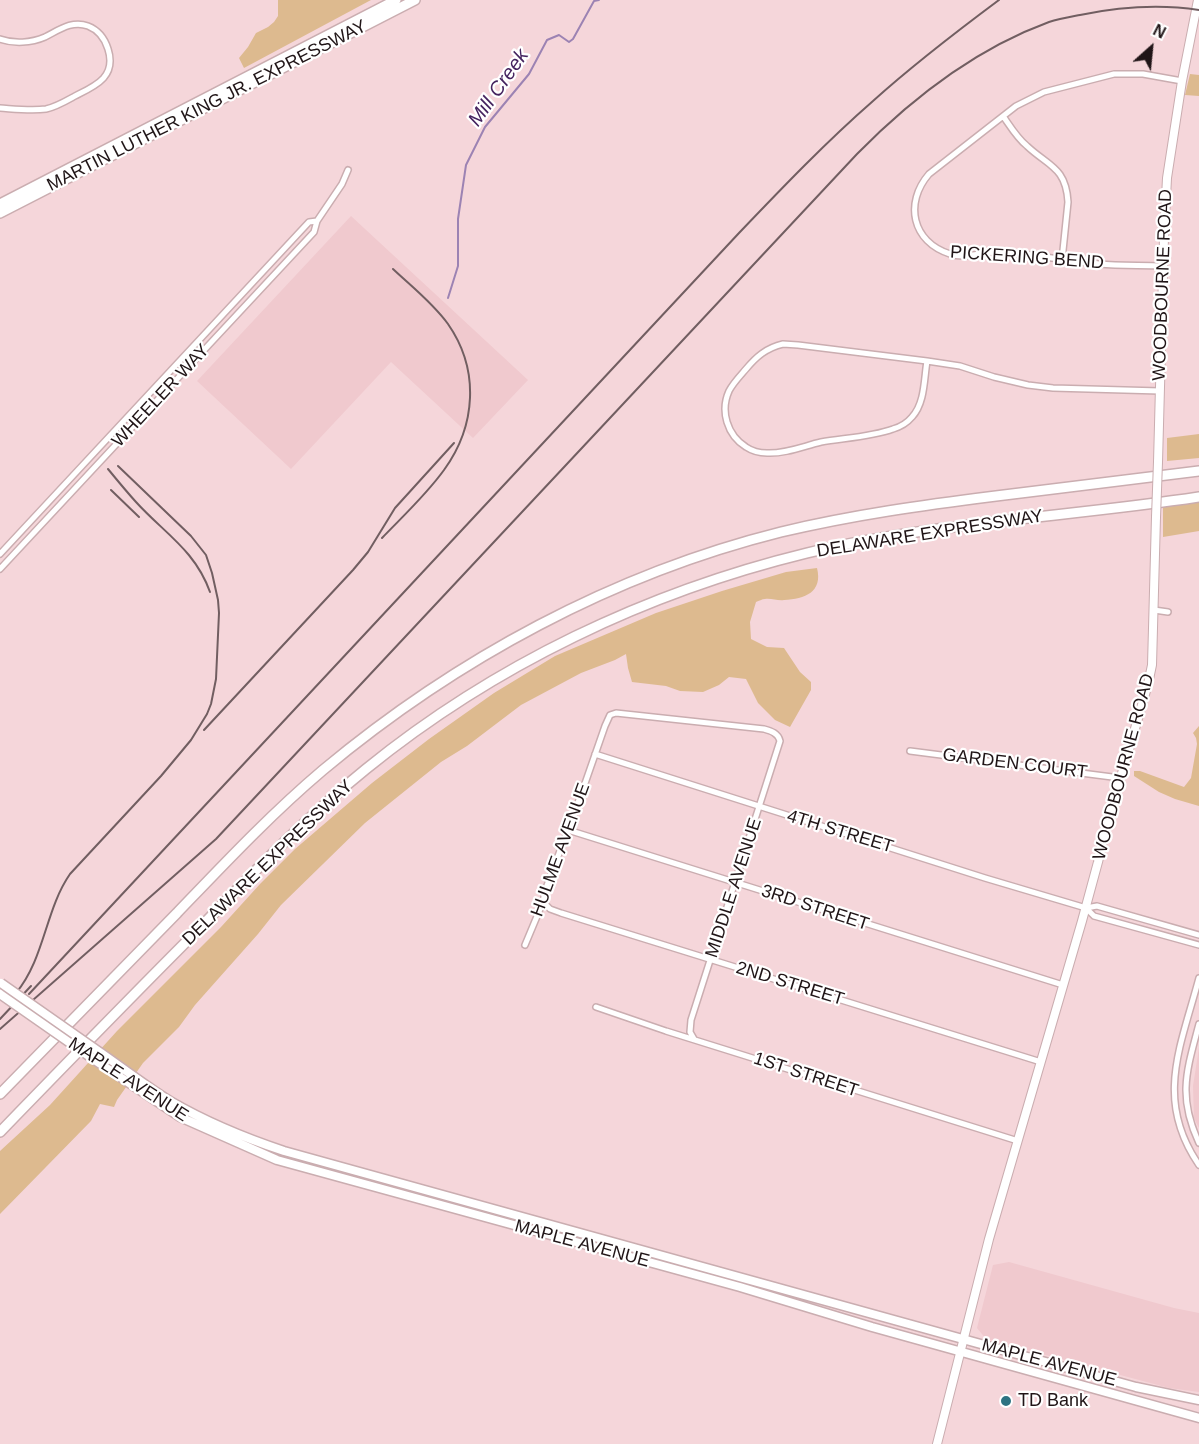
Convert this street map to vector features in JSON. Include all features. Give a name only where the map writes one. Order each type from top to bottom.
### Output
[{"type":"highway","name":"MARTIN LUTHER KING JR. EXPRESSWAY","points":[[0,204],[396,0]]},
{"type":"highway","name":"MARTIN LUTHER KING JR. EXPRESSWAY","points":[[0,213],[415,0]]},
{"type":"highway","name":"DELAWARE EXPRESSWAY","points":[[0,1094],[247,841],[325,769],[439,684],[486,654],[555,616],[680,563],[803,527],[863,514],[1199,471]]},
{"type":"highway","name":"DELAWARE EXPRESSWAY","points":[[0,1132],[250,875],[309,818],[361,773],[403,741],[471,694],[536,657],[593,627],[663,598],[724,576],[814,552],[918,532],[1199,497]]},
{"type":"main road","name":"WOODBOURNE ROAD","points":[[937,1444],[989,1239],[1086,908],[1120,778],[1146,694],[1152,665],[1167,178],[1182,81],[1198,0]]},
{"type":"main road","name":"MAPLE AVENUE","points":[[0,983],[146,1085],[188,1111],[253,1141],[1157,1392],[1199,1400]]},
{"type":"main road","name":"MAPLE AVENUE","points":[[0,994],[180,1117],[276,1160],[729,1284],[1199,1418]]},
{"type":"main road","points":[[1133,1399],[1147,1397],[1157,1392]]},
{"type":"street","points":[[0,39],[14,42],[31,41],[72,24],[84,25],[100,35],[108,49],[110,62],[107,73],[99,83],[54,107],[34,110],[0,108]]},
{"type":"street","name":"PICKERING BEND","points":[[1163,266],[1102,264],[998,252],[969,256],[951,255],[930,243],[920,229],[914,212],[915,198],[925,179],[939,165],[1016,106],[1044,92],[1114,74],[1135,74],[1182,81]]},
{"type":"street","points":[[1003,116],[1022,142],[1052,165],[1062,178],[1068,202],[1062,260]]},
{"type":"street","name":"WHEELER WAY","points":[[0,569],[314,232],[317,221],[342,184],[348,170]]},
{"type":"street","name":"WHEELER WAY","points":[[0,554],[309,222],[317,221]]},
{"type":"street","points":[[927,361],[917,410],[902,425],[889,431],[822,442],[778,453],[765,453],[754,451],[737,440],[726,420],[725,404],[728,392],[734,383],[758,356],[783,344],[927,361],[960,366],[1028,386],[1160,391]]},
{"type":"street","points":[[1154,610],[1168,612]]},
{"type":"street","name":"HULME AVENUE","points":[[525,945],[543,902],[609,716],[612,714],[764,729],[778,736]]},
{"type":"street","name":"MIDDLE AVENUE","points":[[694,1039],[690,1032],[692,1020],[780,741],[778,736]]},
{"type":"street","name":"GARDEN COURT","points":[[910,751],[1120,778]]},
{"type":"street","name":"4TH STREET","points":[[595,754],[1086,908],[1097,906],[1199,935]]},
{"type":"street","name":"3RD STREET","points":[[568,830],[1063,985]]},
{"type":"street","name":"2ND STREET","points":[[543,902],[550,909],[561,913],[1041,1062]]},
{"type":"street","name":"4TH STREET","points":[[1086,908],[1094,916],[1199,945]]},
{"type":"street","points":[[1199,978],[1176,1064],[1173,1090],[1178,1123],[1199,1165]]},
{"type":"street","name":"1ST STREET","points":[[596,1007],[812,1078],[1018,1141]]},
{"type":"street","points":[[1199,1024],[1186,1074],[1185,1089],[1190,1121],[1199,1143]]},
{"type":"shaded area","points":[[278,0],[371,0],[244,68],[239,58],[256,33],[274,22],[278,16]]},
{"type":"shaded area","points":[[1190,74],[1199,75],[1199,96],[1185,95]]},
{"type":"shaded area","points":[[351,216],[528,380],[473,438],[391,362],[291,469],[197,381]]},
{"type":"shaded area","points":[[1199,434],[1199,458],[1167,461],[1167,438]]},
{"type":"shaded area","points":[[1199,502],[1199,531],[1163,537],[1163,506]]},
{"type":"shaded area","points":[[817,568],[817,583],[811,593],[799,598],[763,599],[756,602],[750,622],[751,639],[767,647],[784,648],[800,672],[811,682],[811,690],[790,727],[775,720],[758,703],[746,679],[729,677],[719,685],[703,692],[680,691],[666,686],[632,682],[626,654],[581,673],[521,705],[467,746],[441,762],[365,823],[281,905],[195,1005],[179,1027],[143,1063],[114,1107],[100,1104],[91,1121],[0,1214],[0,1151],[50,1105],[117,1031],[295,849],[372,783],[494,693],[555,656],[656,613],[786,572]]},
{"type":"shaded area","points":[[1199,726],[1199,806],[1159,792],[1134,776],[1134,771],[1140,771],[1184,787],[1191,778],[1197,744],[1193,733]]},
{"type":"shaded area","points":[[1199,1048],[1199,1128],[1194,1118],[1193,1086]]},
{"type":"shaded area","points":[[1009,1262],[1199,1313],[1199,1392],[1169,1388],[986,1339],[977,1328],[993,1265]]},
{"type":"waterway","name":"Mill Creek","points":[[448,298],[458,266],[458,219],[466,165],[485,127],[529,74],[547,40],[559,35],[569,42],[573,39],[594,1],[599,0]]},
{"type":"railway","points":[[29,994],[788,182],[888,88],[999,0]]},
{"type":"railway","points":[[0,1029],[216,839],[857,154],[899,114],[970,61],[995,46],[1049,22],[1124,8],[1169,7],[1199,10]]},
{"type":"railway","points":[[382,538],[422,497],[455,453],[468,417],[470,398],[465,360],[448,324],[429,302],[393,269]]},
{"type":"railway","points":[[204,730],[353,570],[368,552],[395,508],[454,443]]},
{"type":"railway","points":[[16,993],[33,965],[55,903],[70,874],[161,776],[191,740],[207,714],[216,679],[218,600],[206,555],[191,536],[118,466]]},
{"type":"railway","points":[[108,469],[136,502],[187,553],[204,577],[210,592]]},
{"type":"railway","points":[[111,490],[139,517]]},
{"type":"railway","points":[[0,1019],[31,986]]},
{"type":"place","name":"TD Bank","points":[[1006,1401]]}]
